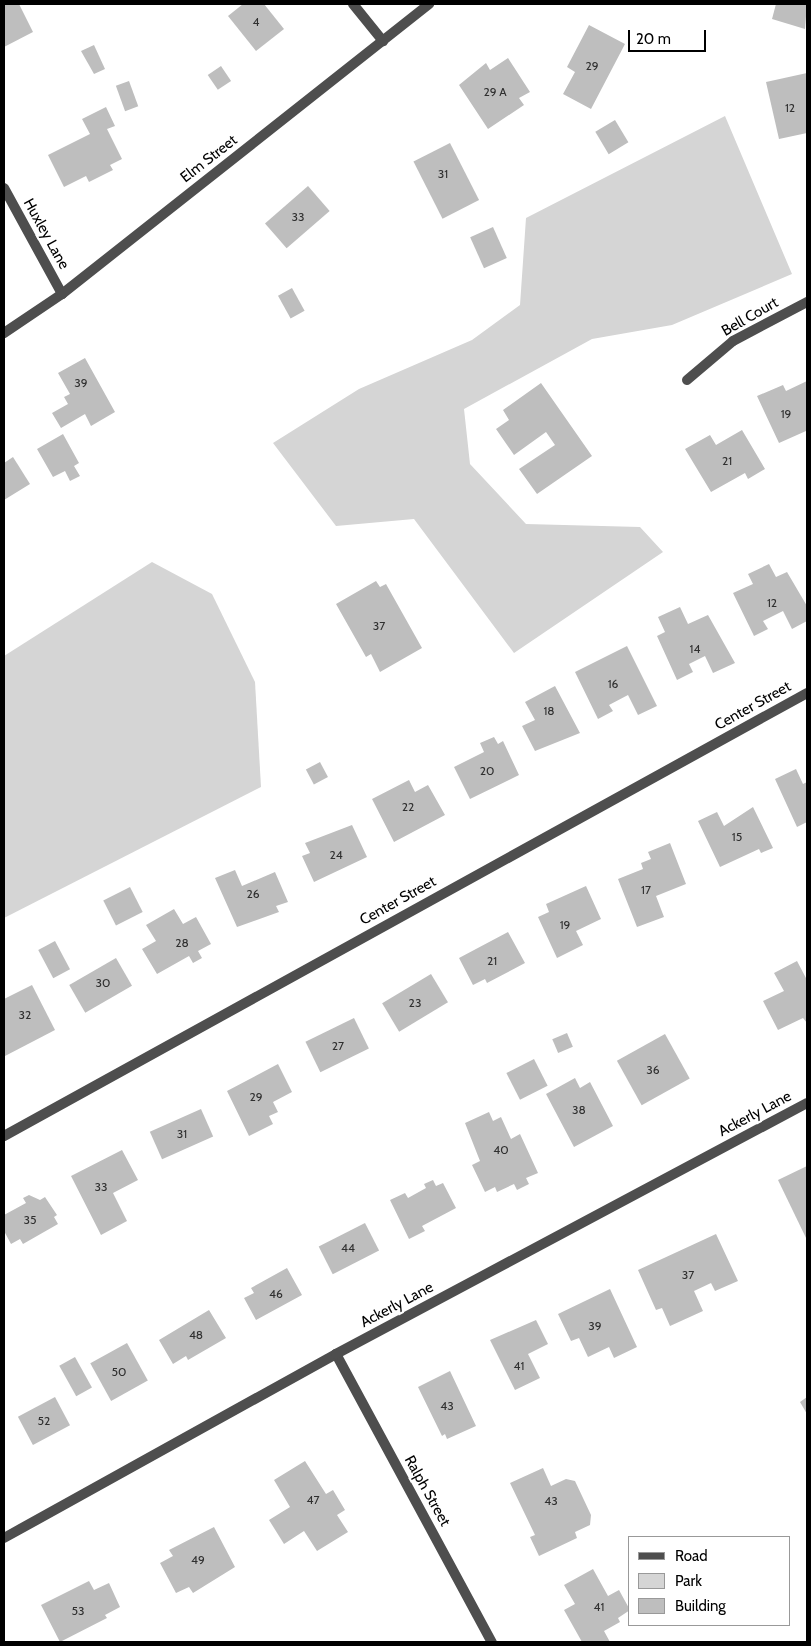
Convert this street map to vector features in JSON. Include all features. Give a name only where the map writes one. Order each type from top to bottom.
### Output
[{"type":"street","points":[[353,4],[383,41]]},
{"type":"street","name":"Elm Street","points":[[4,333],[62,294],[429,4]]},
{"type":"street","name":"Huxley Lane","points":[[4,188],[62,294]]},
{"type":"street","name":"Bell Court","points":[[687,380],[734,341],[807,302]]},
{"type":"street","name":"Center Street","points":[[4,1136],[807,693]]},
{"type":"street","name":"Ackerly Lane","points":[[4,1538],[336,1354],[807,1103]]},
{"type":"street","name":"Ralph Street","points":[[336,1354],[492,1642]]},
{"type":"green space","points":[[725,116],[792,274],[672,325],[592,339],[464,409],[470,464],[526,524],[640,527],[663,552],[514,653],[414,519],[336,526],[273,443],[359,389],[472,340],[520,305],[526,218]]},
{"type":"green space","points":[[152,562],[212,594],[255,682],[261,787],[4,918],[4,656]]},
{"type":"building","points":[[4,4],[19,4],[33,32],[4,47]]},
{"type":"building","points":[[243,4],[264,4],[284,29],[256,51],[228,16]]},
{"type":"building","points":[[776,4],[807,4],[805,29],[772,19]]},
{"type":"building","points":[[589,25],[625,44],[591,109],[563,94],[575,72],[567,67]]},
{"type":"building","points":[[94,45],[105,69],[94,74],[81,51]]},
{"type":"building","points":[[508,58],[530,92],[519,98],[524,105],[488,129],[459,85],[486,63],[490,70]]},
{"type":"building","points":[[221,66],[231,81],[218,90],[208,75]]},
{"type":"building","points":[[807,73],[807,133],[779,139],[766,82]]},
{"type":"building","points":[[129,81],[138,106],[125,111],[116,86]]},
{"type":"building","points":[[106,107],[115,126],[107,129],[122,159],[110,165],[113,170],[89,182],[86,176],[64,187],[48,155],[90,134],[82,119]]},
{"type":"building","points":[[615,120],[628,142],[609,154],[595,132]]},
{"type":"building","points":[[450,143],[479,200],[443,219],[413,162]]},
{"type":"building","points":[[308,186],[330,211],[287,248],[265,223]]},
{"type":"building","points":[[493,227],[507,258],[484,268],[470,237]]},
{"type":"building","points":[[292,288],[305,311],[291,318],[278,296]]},
{"type":"building","points":[[85,358],[115,412],[91,426],[85,414],[61,428],[52,413],[68,404],[64,397],[70,394],[58,373]]},
{"type":"building","points":[[807,381],[807,434],[806,431],[779,443],[757,396],[783,385],[786,391]]},
{"type":"building","points":[[541,383],[592,456],[537,494],[519,469],[555,445],[546,432],[514,455],[496,429],[509,420],[503,410]]},
{"type":"building","points":[[742,430],[765,469],[748,479],[745,473],[711,492],[685,449],[710,435],[716,445]]},
{"type":"building","points":[[63,434],[79,463],[74,466],[80,476],[70,481],[65,471],[53,477],[37,449]]},
{"type":"building","points":[[13,457],[30,484],[4,500],[4,463]]},
{"type":"building","points":[[769,564],[776,577],[787,572],[807,606],[807,621],[792,629],[783,611],[763,621],[768,629],[754,636],[733,593],[753,584],[748,574]]},
{"type":"building","points":[[376,581],[380,587],[386,584],[422,648],[380,672],[371,654],[366,657],[336,604]]},
{"type":"building","points":[[680,607],[688,624],[708,615],[735,663],[713,673],[705,656],[689,664],[693,672],[677,680],[657,636],[665,632],[658,617]]},
{"type":"building","points":[[627,646],[657,706],[638,715],[628,695],[609,705],[613,711],[598,719],[575,672]]},
{"type":"building","points":[[555,686],[580,733],[535,751],[522,726],[535,720],[525,702]]},
{"type":"building","points":[[494,737],[498,744],[503,741],[519,775],[470,799],[454,767],[484,752],[480,743]]},
{"type":"building","points":[[320,762],[328,777],[314,785],[306,770]]},
{"type":"building","points":[[796,769],[803,784],[807,782],[807,822],[797,827],[775,779]]},
{"type":"building","points":[[409,780],[415,792],[428,785],[445,815],[394,842],[372,799]]},
{"type":"building","points":[[753,807],[773,848],[761,853],[759,849],[720,867],[698,821],[717,812],[724,826]]},
{"type":"building","points":[[352,825],[367,857],[314,882],[302,856],[310,853],[305,843]]},
{"type":"building","points":[[670,843],[686,884],[656,896],[664,917],[637,927],[618,879],[643,869],[641,863],[651,859],[648,852]]},
{"type":"building","points":[[235,870],[242,886],[275,872],[288,902],[276,906],[279,912],[237,927],[215,878]]},
{"type":"building","points":[[586,886],[601,919],[576,931],[583,945],[557,958],[538,917],[549,912],[546,904]]},
{"type":"building","points":[[130,887],[143,912],[116,926],[103,901]]},
{"type":"building","points":[[174,909],[183,924],[196,917],[211,944],[198,951],[202,958],[193,963],[189,956],[157,974],[142,949],[156,941],[146,925]]},
{"type":"building","points":[[508,932],[525,963],[487,983],[485,979],[473,985],[459,958]]},
{"type":"building","points":[[55,941],[70,969],[53,978],[38,950]]},
{"type":"building","points":[[116,958],[132,986],[85,1013],[69,985]]},
{"type":"building","points":[[797,961],[807,980],[807,1023],[803,1018],[778,1030],[763,1001],[784,991],[774,973]]},
{"type":"building","points":[[431,974],[448,1002],[399,1032],[382,1003]]},
{"type":"building","points":[[32,985],[55,1030],[5,1056],[4,999]]},
{"type":"building","points":[[354,1018],[369,1049],[320,1072],[305,1042]]},
{"type":"building","points":[[567,1033],[573,1047],[558,1053],[552,1039]]},
{"type":"building","points":[[665,1034],[690,1079],[642,1105],[617,1061]]},
{"type":"building","points":[[534,1059],[548,1086],[520,1100],[506,1073]]},
{"type":"building","points":[[278,1064],[292,1092],[273,1102],[278,1112],[269,1116],[273,1124],[249,1136],[227,1091]]},
{"type":"building","points":[[575,1078],[580,1088],[590,1082],[613,1126],[574,1147],[546,1094]]},
{"type":"building","points":[[201,1109],[213,1136],[162,1159],[150,1132]]},
{"type":"building","points":[[489,1112],[493,1121],[501,1117],[511,1139],[520,1134],[538,1173],[526,1178],[529,1184],[517,1190],[514,1184],[497,1192],[495,1187],[485,1192],[472,1165],[480,1161],[465,1123]]},
{"type":"building","points":[[122,1150],[138,1180],[113,1193],[127,1221],[101,1235],[71,1176]]},
{"type":"building","points":[[807,1166],[807,1240],[778,1180]]},
{"type":"building","points":[[433,1180],[436,1186],[443,1183],[456,1208],[422,1226],[425,1231],[409,1239],[390,1200],[405,1193],[408,1198],[426,1188],[424,1184]]},
{"type":"building","points":[[29,1195],[40,1200],[45,1197],[57,1215],[54,1217],[58,1224],[23,1244],[20,1239],[11,1244],[4,1231],[4,1215],[26,1203],[23,1198]]},
{"type":"building","points":[[365,1223],[379,1251],[333,1274],[319,1247]]},
{"type":"building","points":[[716,1234],[738,1281],[715,1291],[711,1283],[694,1291],[703,1311],[670,1326],[662,1308],[656,1310],[638,1270]]},
{"type":"building","points":[[287,1268],[302,1295],[256,1320],[244,1298],[254,1293],[251,1288]]},
{"type":"building","points":[[610,1289],[637,1347],[614,1358],[609,1347],[588,1357],[579,1338],[571,1341],[558,1314]]},
{"type":"building","points":[[209,1310],[226,1338],[188,1360],[186,1356],[173,1364],[159,1340]]},
{"type":"building","points":[[536,1320],[548,1344],[528,1354],[540,1378],[515,1390],[490,1340]]},
{"type":"building","points":[[127,1343],[148,1381],[111,1401],[90,1363]]},
{"type":"building","points":[[75,1357],[92,1388],[76,1396],[59,1366]]},
{"type":"building","points":[[450,1371],[476,1426],[447,1439],[445,1434],[442,1436],[418,1387]]},
{"type":"building","points":[[55,1397],[70,1425],[33,1445],[18,1417]]},
{"type":"building","points":[[807,1397],[807,1414],[800,1402]]},
{"type":"building","points":[[305,1461],[326,1494],[333,1490],[345,1510],[337,1515],[348,1532],[317,1551],[304,1531],[284,1544],[269,1520],[290,1507],[274,1480]]},
{"type":"building","points":[[543,1468],[551,1486],[566,1479],[575,1481],[591,1515],[590,1525],[575,1532],[577,1538],[539,1556],[530,1537],[535,1535],[510,1483]]},
{"type":"building","points":[[214,1527],[235,1567],[193,1593],[189,1587],[176,1593],[160,1563],[173,1556],[169,1550]]},
{"type":"building","points":[[593,1569],[608,1596],[619,1590],[628,1606],[628,1611],[618,1618],[620,1622],[604,1631],[610,1642],[582,1642],[564,1610],[575,1604],[564,1585]]},
{"type":"building","points":[[89,1581],[94,1590],[109,1583],[120,1607],[105,1615],[107,1618],[60,1642],[41,1605]]}]
